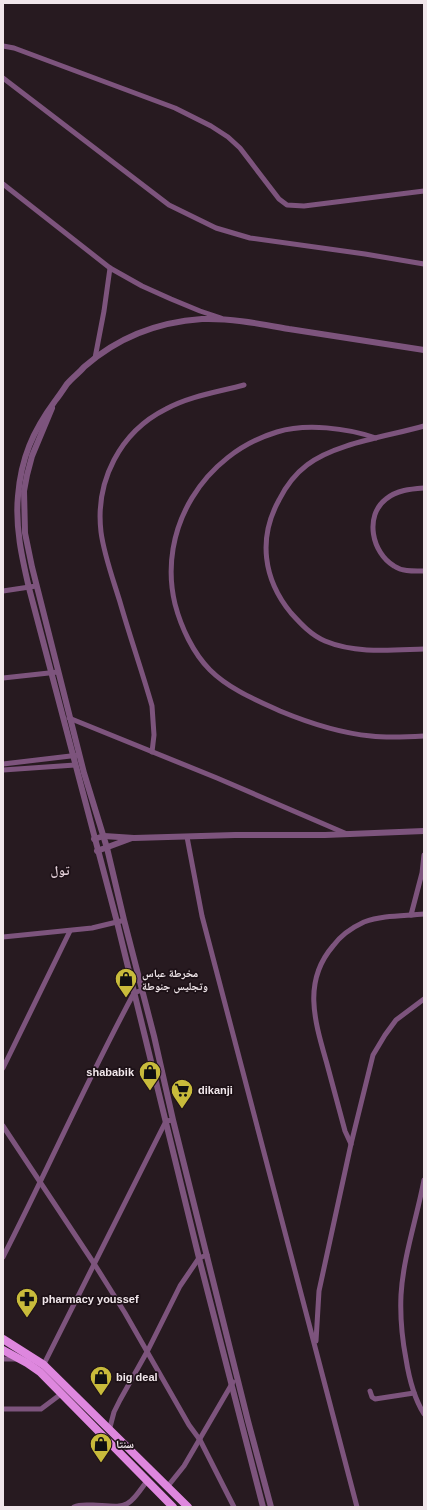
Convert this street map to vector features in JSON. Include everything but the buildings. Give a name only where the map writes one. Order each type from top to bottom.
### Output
[{"type":"main road","points":[[3,1339],[42,1369],[109,1429],[188,1507]]},
{"type":"main road","points":[[3,1350],[42,1369],[61,1394],[173,1507]]},
{"type":"street","points":[[3,46],[14,48],[142,95],[175,108],[211,126],[228,137],[240,148],[273,192],[287,204],[304,206],[424,191]]},
{"type":"street","points":[[3,78],[168,204],[216,228],[250,238],[424,264]]},
{"type":"street","points":[[3,184],[110,268],[142,286],[200,311],[226,319],[424,350]]},
{"type":"street","points":[[95,358],[110,268]]},
{"type":"street","points":[[226,319],[184,321],[156,327],[123,340],[95,358],[71,379],[48,410],[30,443],[24,460],[18,490],[17,509],[18,533],[29,588],[104,836],[207,1255],[263,1507]]},
{"type":"street","points":[[152,752],[154,714],[102,540],[100,508],[102,489],[112,462],[121,447],[143,423],[180,402],[244,385]]},
{"type":"street","points":[[54,403],[32,456],[27,475],[24,491],[25,532],[72,757],[117,922],[199,1258],[271,1507]]},
{"type":"street","points":[[424,426],[328,452],[308,464],[298,472],[283,493],[271,518],[266,538],[267,562],[279,597],[297,620],[316,637],[334,645],[360,650],[424,649]]},
{"type":"street","points":[[376,438],[355,432],[319,427],[291,429],[263,437],[235,452],[209,474],[184,509],[176,534],[173,553],[172,575],[174,597],[180,620],[195,650],[209,669],[239,691],[289,714],[331,729],[371,736],[424,736]]},
{"type":"street","points":[[424,488],[407,489],[386,499],[380,504],[373,523],[373,533],[377,548],[388,562],[395,567],[404,570],[424,571]]},
{"type":"street","points":[[3,591],[36,586]]},
{"type":"street","points":[[3,678],[54,673]]},
{"type":"street","points":[[69,718],[217,778],[348,834]]},
{"type":"street","points":[[3,764],[79,755]]},
{"type":"street","points":[[3,770],[75,765]]},
{"type":"street","points":[[94,839],[104,836],[134,838],[235,835],[290,836],[424,831]]},
{"type":"street","points":[[187,837],[202,916],[357,1507]]},
{"type":"street","points":[[97,851],[134,838]]},
{"type":"street","points":[[411,915],[422,873],[424,855]]},
{"type":"street","points":[[351,1144],[343,1124],[315,1016],[313,1003],[316,973],[327,952],[341,935],[364,922],[381,918],[424,914]]},
{"type":"street","points":[[3,937],[92,928],[124,920]]},
{"type":"street","points":[[3,1068],[70,931]]},
{"type":"street","points":[[3,1257],[40,1183],[93,1070],[134,993],[142,990]]},
{"type":"street","points":[[315,1346],[319,1291],[351,1144],[375,1051],[396,1020],[424,999]]},
{"type":"street","points":[[147,1043],[155,1041]]},
{"type":"street","points":[[42,1369],[166,1122],[173,1120]]},
{"type":"street","points":[[3,1126],[95,1265],[148,1350],[189,1425],[200,1440],[234,1507]]},
{"type":"street","points":[[424,1180],[401,1294],[402,1339],[414,1392],[424,1414]]},
{"type":"street","points":[[107,1442],[114,1412],[148,1350],[180,1286],[199,1258],[207,1255]]},
{"type":"street","points":[[3,1359],[20,1359]]},
{"type":"street","points":[[168,1486],[184,1466],[235,1382]]},
{"type":"street","points":[[370,1391],[372,1398],[375,1399],[414,1392]]},
{"type":"street","points":[[3,1409],[41,1408],[61,1394]]},
{"type":"street","points":[[254,1471],[261,1470]]},
{"type":"street","points":[[74,1507],[87,1505],[123,1507],[134,1500],[147,1481]]},
{"type":"place","name":"مخرطة عباس وتجليس جنوطة","points":[[126,998]]},
{"type":"place","name":"shababik","points":[[150,1092]]},
{"type":"place","name":"dikanji","points":[[182,1110]]},
{"type":"place","name":"pharmacy youssef","points":[[27,1318]]},
{"type":"place","name":"big deal","points":[[101,1396]]},
{"type":"place","name":"سنتا","points":[[101,1464]]},
{"type":"district","name":"تول","points":[[60,870]]}]
